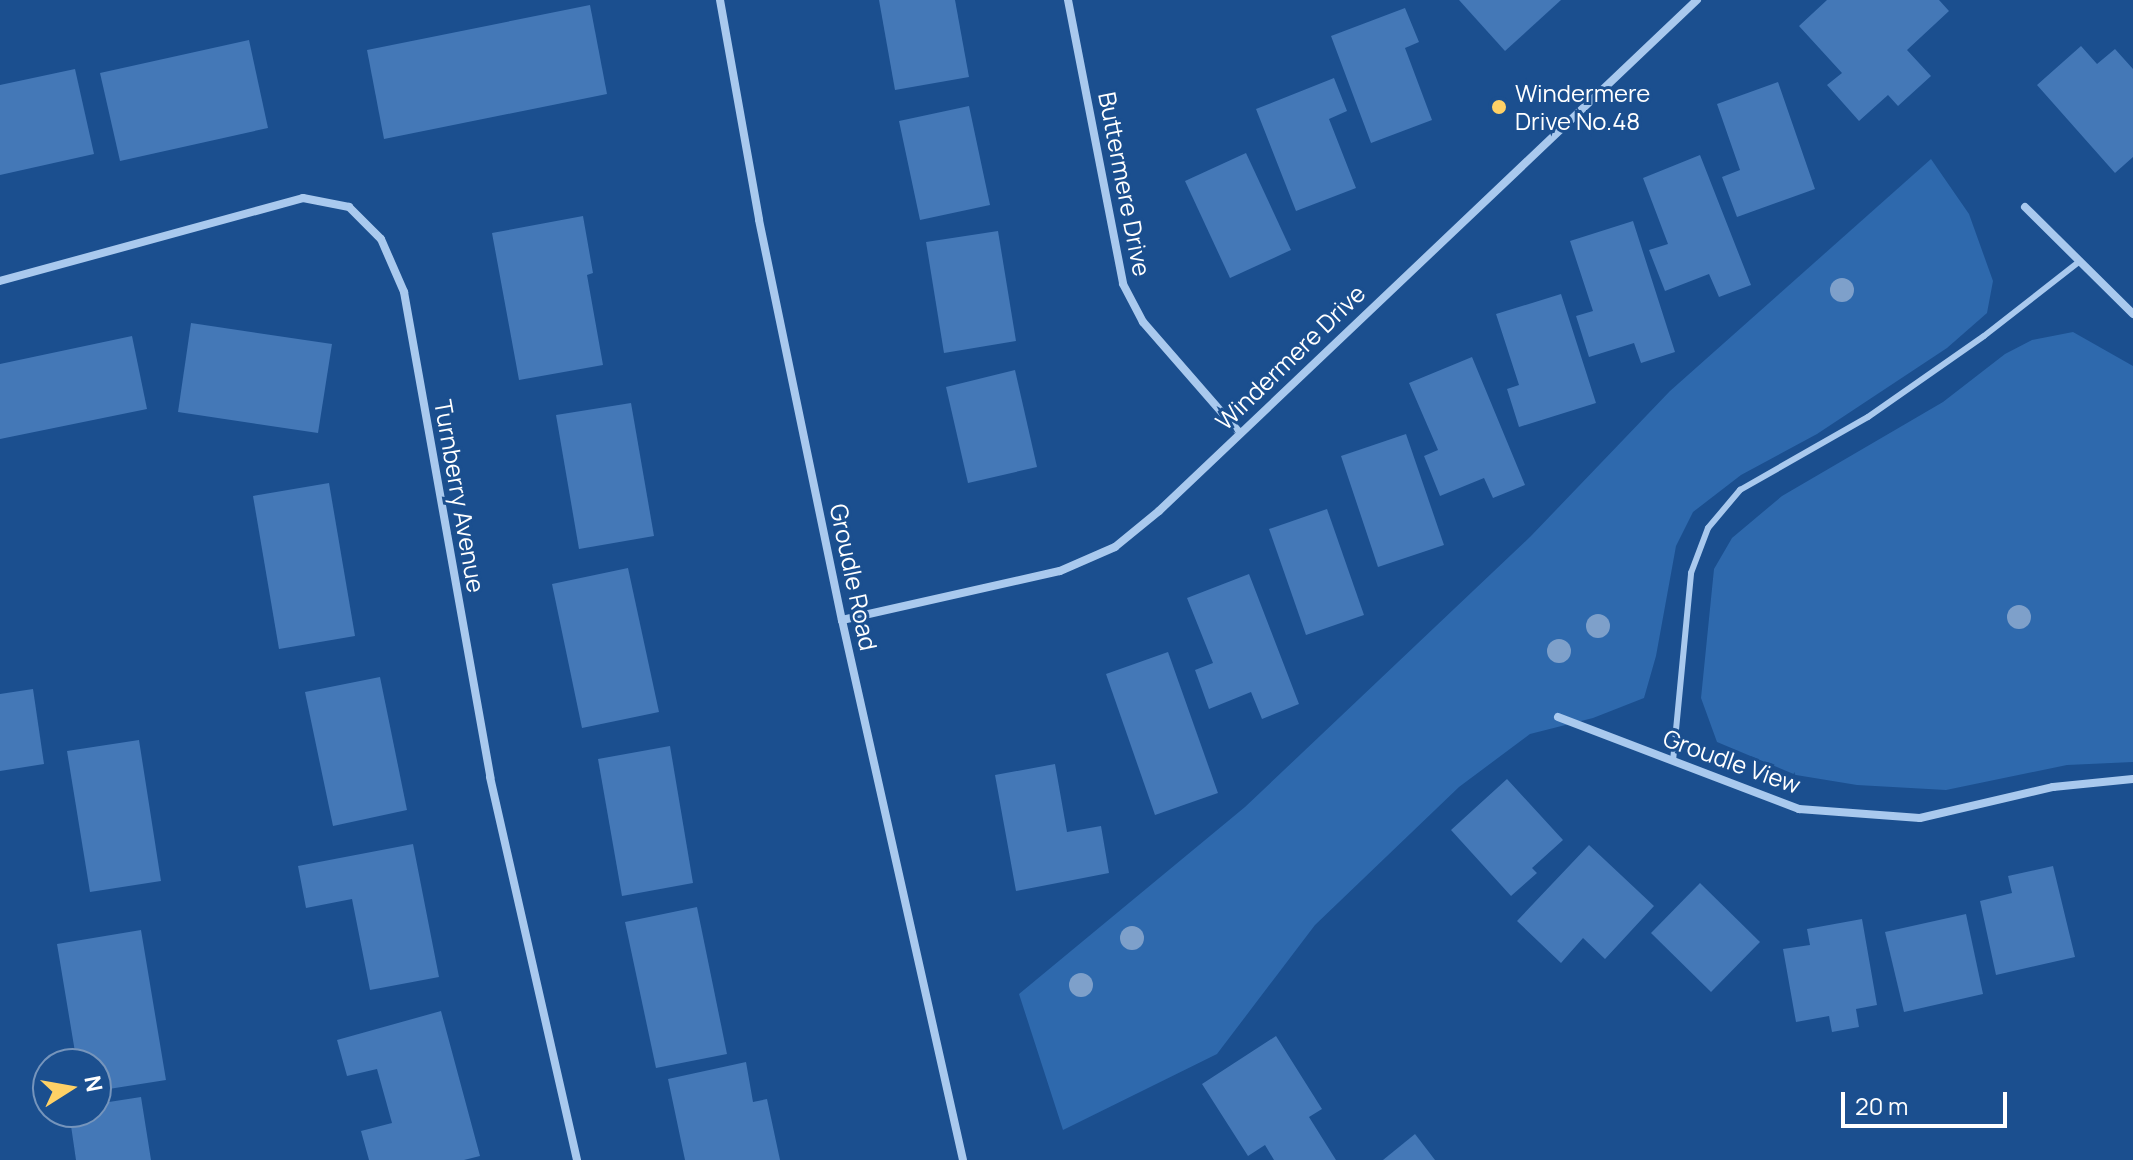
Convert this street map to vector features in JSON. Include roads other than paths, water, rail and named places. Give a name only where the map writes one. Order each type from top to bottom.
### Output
[{"type":"street","name":"Groudle Road","points":[[720,0],[759,220],[842,620],[963,1160]]},
{"type":"street","name":"Buttermere Drive","points":[[1068,0],[1123,284],[1143,322],[1240,433]]},
{"type":"street","name":"Windermere Drive","points":[[842,620],[1060,571],[1115,547],[1159,511],[1697,0]]},
{"type":"street","name":"Turnberry Avenue","points":[[0,281],[303,198],[349,207],[381,239],[404,292],[490,777],[577,1160]]},
{"type":"street","points":[[2025,207],[2133,314]]},
{"type":"street","name":"Groudle View","points":[[1558,717],[1799,809],[1920,818],[2053,787],[2133,779]]},
{"type":"lane","points":[[1673,761],[1691,573],[1708,528],[1740,490],[1868,417],[1984,336],[2080,261]]},
{"type":"place","name":"Windermere Drive No.48","points":[[1499,107]]}]
